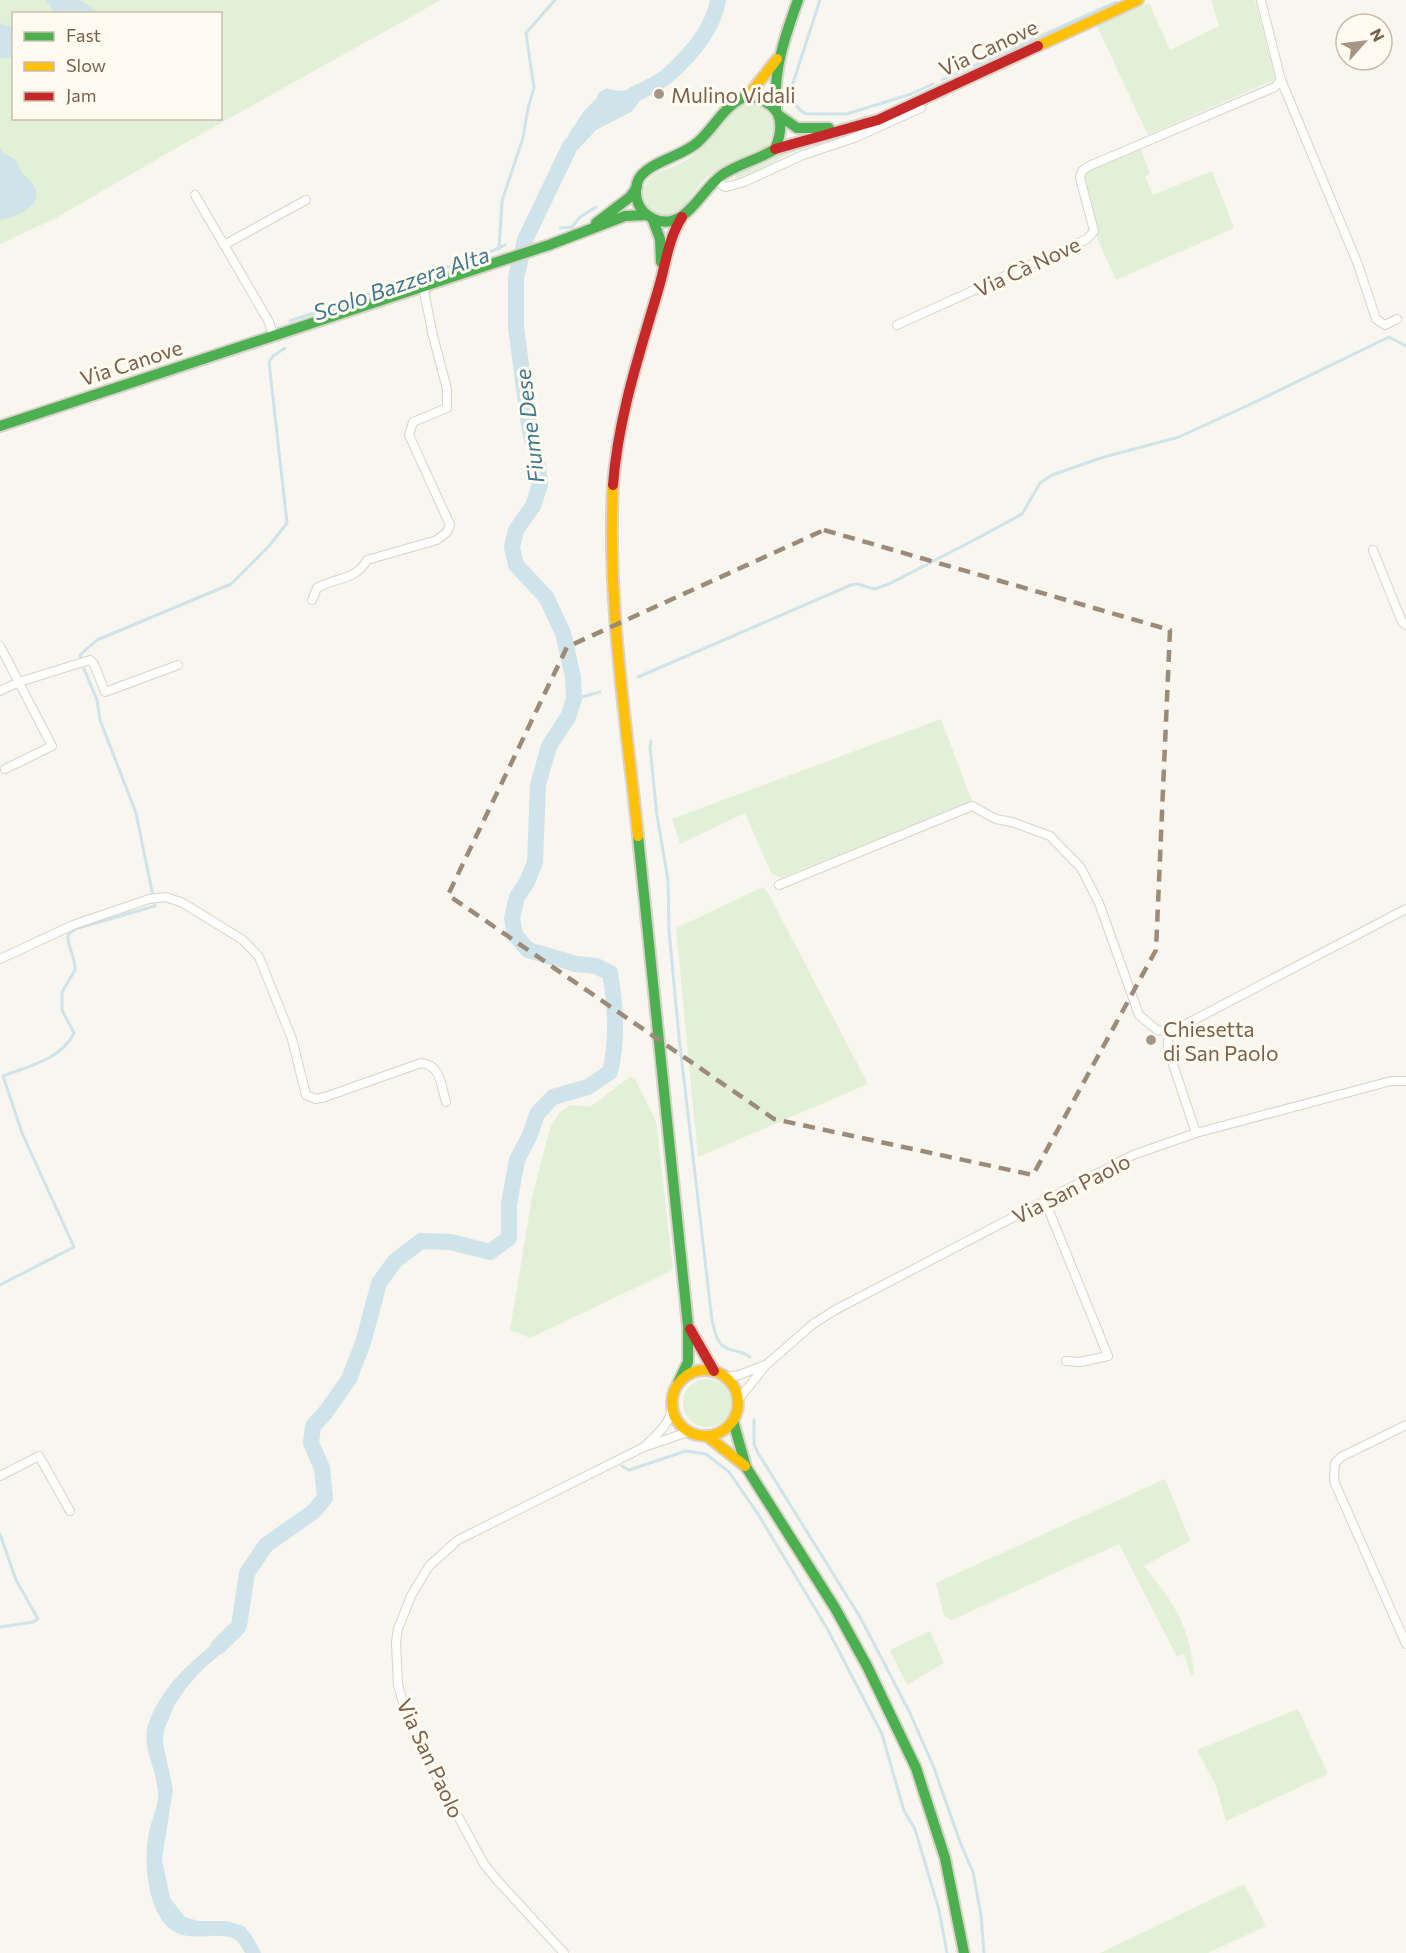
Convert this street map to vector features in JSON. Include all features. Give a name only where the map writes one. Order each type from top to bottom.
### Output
[{"type":"main road","points":[[775,149],[781,133],[776,80],[779,56],[798,0]]},
{"type":"main road","name":"Via Canove","points":[[659,290],[676,226],[702,193],[718,178],[736,167],[801,140],[878,120],[1138,0]]},
{"type":"main road","name":"Via Canove","points":[[582,234],[630,197],[641,175],[648,169],[674,159],[695,146],[715,125],[730,104],[748,96],[779,56]]},
{"type":"main road","name":"Via Canove","points":[[748,96],[763,99],[787,124],[802,130],[854,128]]},
{"type":"main road","points":[[637,187],[638,205],[650,218],[660,239],[661,264],[659,290],[638,351],[620,433],[614,491],[612,562],[617,637],[688,1326],[687,1369],[678,1383],[672,1399],[672,1407],[675,1417],[688,1432],[708,1436],[717,1434],[733,1421],[738,1400],[732,1383],[726,1377],[714,1371],[694,1371],[678,1383]]},
{"type":"main road","name":"Via Canove","points":[[0,426],[549,246],[625,216],[636,214],[668,222],[682,217]]},
{"type":"main road","points":[[688,1326],[714,1371]]},
{"type":"main road","points":[[733,1421],[746,1467],[835,1608],[872,1676],[916,1768],[945,1858],[964,1953]]},
{"type":"main road","points":[[708,1436],[746,1467]]},
{"type":"street","points":[[1261,0],[1281,80],[1357,262],[1376,319],[1385,325],[1396,319]]},
{"type":"street","name":"Via Cà Nove","points":[[897,325],[1087,239],[1094,231],[1080,178],[1082,171],[1089,166],[1275,87],[1281,80]]},
{"type":"street","points":[[718,178],[726,187],[744,182],[803,154],[854,138],[921,108]]},
{"type":"street","points":[[195,195],[269,322],[273,335]]},
{"type":"street","points":[[224,245],[306,200]]},
{"type":"street","points":[[312,600],[316,588],[328,581],[352,577],[363,568],[367,560],[437,540],[447,532],[450,525],[409,435],[413,422],[447,408],[447,389],[423,286]]},
{"type":"street","points":[[1373,550],[1402,622],[1406,626]]},
{"type":"street","points":[[0,646],[52,746],[5,769]]},
{"type":"street","points":[[0,691],[19,682],[90,660],[94,664],[105,693],[178,665]]},
{"type":"street","points":[[779,885],[972,806],[996,819],[1012,822],[1050,836],[1081,868],[1099,903],[1139,1015],[1157,1030],[1171,1032],[1406,909]]},
{"type":"street","points":[[0,959],[73,925],[149,899],[174,898],[243,939],[259,957],[292,1039],[306,1095],[316,1099],[326,1097],[421,1063],[430,1064],[436,1070],[446,1102]]},
{"type":"street","points":[[1171,1032],[1168,1049],[1196,1133]]},
{"type":"street","name":"Via San Paolo","points":[[738,1400],[766,1365],[813,1324],[1133,1155],[1196,1133],[1391,1081],[1406,1081]]},
{"type":"street","points":[[1045,1201],[1108,1356],[1080,1362],[1066,1361]]},
{"type":"street","name":"Via San Paolo","points":[[726,1377],[739,1376],[766,1365]]},
{"type":"street","name":"Via San Paolo","points":[[644,1447],[670,1420],[672,1407]]},
{"type":"street","points":[[1406,1425],[1341,1457],[1335,1463],[1334,1481],[1406,1644]]},
{"type":"street","name":"Via San Paolo","points":[[564,1953],[484,1863],[441,1785],[408,1719],[398,1685],[396,1642],[398,1629],[411,1596],[429,1566],[458,1540],[644,1447],[688,1432]]},
{"type":"street","points":[[0,1476],[39,1456],[70,1511]]},
{"type":"highlighted area","points":[[824,530],[1170,630],[1156,950],[1033,1175],[774,1119],[448,895],[567,647]]},
{"type":"green space","points":[[0,0],[441,0],[178,147],[56,218],[0,244]]},
{"type":"green space","points":[[1211,0],[1255,0],[1274,80],[1148,135],[1097,26],[1149,3],[1170,50],[1219,26]]},
{"type":"green space","points":[[754,104],[766,110],[773,120],[773,133],[768,145],[707,177],[683,207],[673,214],[658,215],[647,206],[643,192],[649,179],[692,156],[703,147],[737,108]]},
{"type":"green space","points":[[859,131],[789,154],[739,181],[735,178],[737,174],[768,162],[788,149]]},
{"type":"green space","points":[[1139,144],[1150,174],[1145,177],[1153,195],[1212,171],[1234,228],[1116,280],[1094,231],[1082,171]]},
{"type":"green space","points":[[941,719],[972,801],[781,878],[771,873],[745,813],[680,844],[672,819]]},
{"type":"green space","points":[[763,887],[868,1084],[698,1157],[676,928]]},
{"type":"green space","points":[[630,1077],[635,1079],[656,1121],[673,1270],[530,1338],[510,1330],[532,1197],[550,1128],[559,1113],[570,1105],[590,1107]]},
{"type":"green space","points":[[702,1379],[712,1379],[724,1386],[731,1398],[731,1408],[724,1420],[712,1427],[702,1427],[687,1416],[683,1408],[683,1398],[694,1383]]},
{"type":"green space","points":[[1165,1479],[1190,1540],[1144,1566],[1172,1603],[1184,1627],[1192,1656],[1194,1673],[1191,1676],[1184,1654],[1177,1657],[1119,1544],[952,1620],[944,1616],[936,1583]]},
{"type":"green space","points":[[930,1631],[944,1663],[907,1685],[890,1650]]},
{"type":"green space","points":[[1298,1709],[1328,1774],[1226,1821],[1216,1786],[1197,1750]]},
{"type":"green space","points":[[1244,1884],[1266,1926],[1208,1953],[1100,1953]]},
{"type":"water","points":[[46,0],[79,0],[98,12],[54,12]]},
{"type":"water","points":[[0,23],[12,28],[12,58],[0,58]]},
{"type":"water","points":[[650,82],[653,88],[643,94],[644,96],[631,112],[594,131],[581,144],[568,135],[584,111],[597,98],[598,93],[607,88],[617,91],[629,90]]},
{"type":"water","points":[[0,148],[2,152],[16,160],[22,173],[34,186],[37,195],[31,206],[19,214],[0,221]]},
{"type":"water","points":[[228,1630],[241,1636],[202,1670],[186,1688],[174,1706],[164,1730],[163,1743],[173,1789],[162,1859],[170,1898],[185,1917],[198,1921],[226,1921],[244,1926],[261,1953],[245,1953],[236,1940],[227,1936],[190,1936],[173,1931],[159,1914],[150,1891],[148,1878],[148,1839],[158,1797],[146,1740],[149,1722],[173,1681]]},
{"type":"waterway","name":"Scolo Bazzera Alta","points":[[499,249],[502,201],[523,138],[534,88],[526,33],[555,0]]},
{"type":"waterway","name":"Fiume Dese","points":[[633,95],[666,77],[683,61],[705,33],[718,0]]},
{"type":"waterway","points":[[820,0],[791,89],[795,103],[803,112],[806,114],[847,114],[911,94],[933,84]]},
{"type":"waterway","points":[[942,80],[1116,2]]},
{"type":"waterway","name":"Fiume Dese","points":[[218,1647],[239,1626],[247,1573],[266,1545],[313,1512],[325,1498],[322,1468],[311,1443],[313,1426],[349,1379],[363,1343],[379,1283],[395,1261],[421,1241],[451,1242],[490,1252],[509,1238],[509,1204],[517,1160],[530,1135],[537,1114],[553,1097],[588,1087],[610,1072],[615,1023],[610,973],[596,966],[576,964],[528,950],[515,935],[512,918],[517,897],[527,882],[535,862],[538,785],[549,746],[568,717],[574,699],[573,677],[563,633],[546,597],[516,565],[512,547],[516,530],[533,506],[540,485],[537,459],[529,426],[516,327],[516,278],[525,240],[570,146],[590,125]]},
{"type":"waterway","points":[[560,228],[572,227],[580,217],[596,207]]},
{"type":"waterway","name":"Scolo Bazzera Alta","points":[[290,321],[481,256],[505,245]]},
{"type":"waterway","points":[[638,677],[851,585],[858,584],[874,589],[889,584],[1022,514],[1040,483],[1052,475],[1104,457],[1179,437],[1389,337],[1406,346]]},
{"type":"waterway","name":"Scolo Bazzera Alta","points":[[81,659],[80,655],[97,640],[231,584],[270,545],[287,523],[269,362],[273,356],[285,348]]},
{"type":"waterway","name":"Scolo Bazzera Alta","points":[[0,1285],[74,1247],[22,1133],[3,1076],[53,1056],[74,1033],[62,1010],[62,992],[75,970],[68,935],[75,929],[155,906],[136,813],[100,720],[97,700],[84,669]]},
{"type":"waterway","points":[[574,699],[600,692]]},
{"type":"waterway","points":[[651,741],[657,816],[668,880],[669,931],[679,1037],[712,1320],[714,1330],[723,1346],[750,1357]]},
{"type":"waterway","points":[[754,1420],[754,1444],[758,1453],[860,1617],[910,1713],[934,1768],[973,1872],[981,1915],[984,1953]]},
{"type":"waterway","points":[[622,1466],[629,1470],[686,1451],[706,1454],[729,1472],[758,1514],[828,1630],[882,1734],[904,1811],[915,1829],[939,1910],[947,1953]]},
{"type":"waterway","name":"Scolo Bazzera Alta","points":[[0,1534],[16,1580],[38,1619],[33,1622],[0,1627]]},
{"type":"traffic: fast","points":[[776,109],[778,67],[798,0]]},
{"type":"traffic: fast","points":[[748,96],[767,103],[778,114],[780,129],[775,149],[722,175],[714,181],[692,208],[675,220],[665,222],[644,213],[636,197],[636,186],[645,171],[692,147],[727,109],[748,96]]},
{"type":"traffic: fast","points":[[780,116],[797,128],[829,128]]},
{"type":"traffic: fast","points":[[596,223],[630,197],[637,187]]},
{"type":"traffic: fast","points":[[0,426],[549,245],[625,216],[647,215]]},
{"type":"traffic: fast","points":[[653,220],[660,239],[661,262]]},
{"type":"traffic: fast","points":[[638,836],[688,1326],[688,1362],[678,1383]]},
{"type":"traffic: fast","points":[[733,1421],[746,1467],[835,1608],[867,1666],[916,1768],[945,1858],[964,1953]]},
{"type":"traffic: slow","points":[[1038,46],[1138,0]]},
{"type":"traffic: slow","points":[[748,96],[777,59]]},
{"type":"traffic: slow","points":[[613,485],[615,617],[638,836]]},
{"type":"traffic: slow","points":[[699,1370],[711,1370],[723,1375],[733,1385],[738,1403],[736,1416],[723,1431],[711,1436],[699,1436],[687,1431],[677,1421],[672,1409],[672,1397],[677,1385],[687,1375],[699,1370]]},
{"type":"traffic: slow","points":[[707,1436],[745,1466]]},
{"type":"traffic: jam","points":[[775,149],[878,120],[1038,46]]},
{"type":"traffic: jam","points":[[613,485],[620,435],[631,385],[670,242],[682,217]]},
{"type":"traffic: jam","points":[[690,1329],[714,1371]]},
{"type":"place","name":"Mulino Vidali","points":[[659,94]]},
{"type":"place","name":"Chiesetta di San Paolo","points":[[1151,1040]]}]
